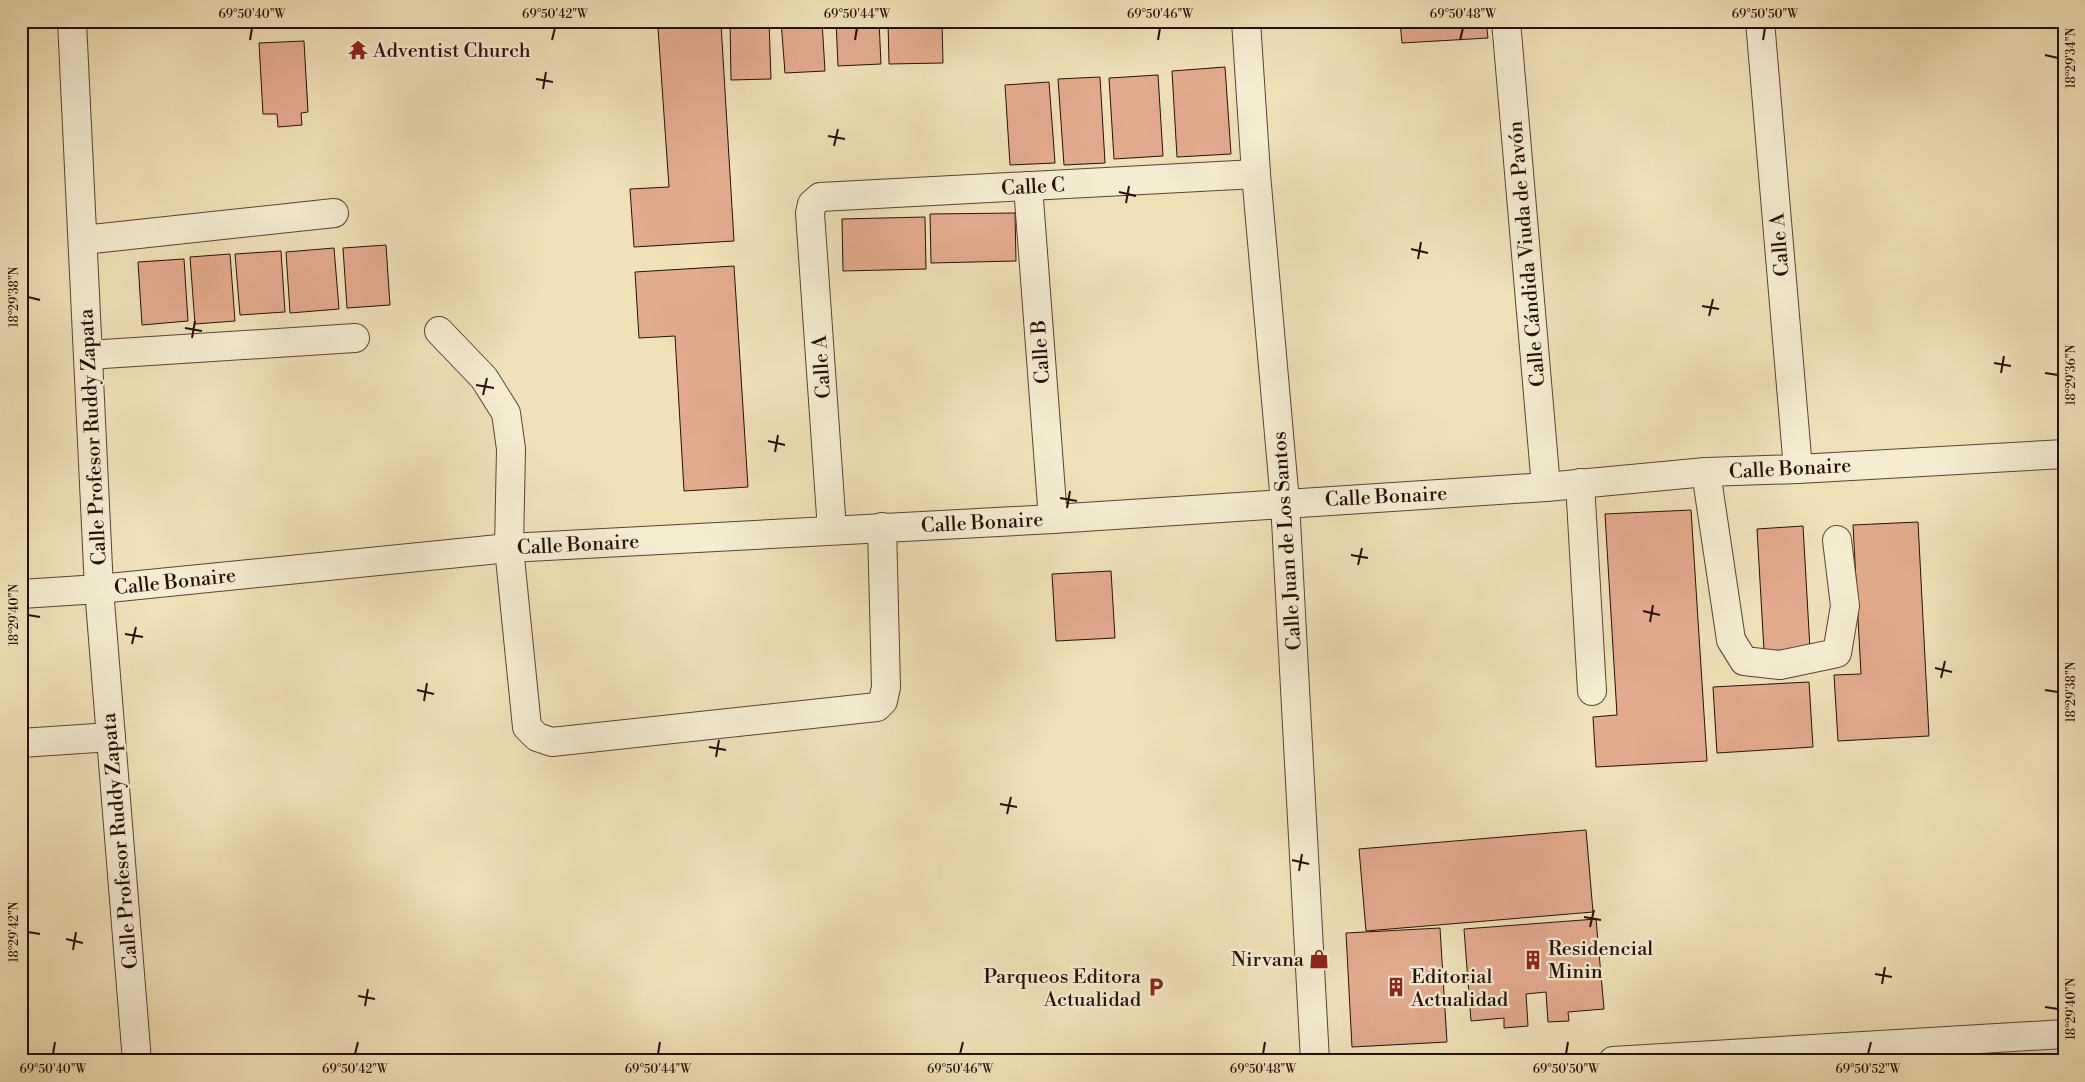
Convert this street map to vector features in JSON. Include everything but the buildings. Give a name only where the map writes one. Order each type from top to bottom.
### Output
[{"type":"street","name":"Calle Profesor Ruddy Zapata","points":[[72,21],[99,589],[137,1061]]},
{"type":"street","name":"Calle Juan de Los Santos","points":[[1246,21],[1256,174],[1284,502],[1315,1061]]},
{"type":"street","name":"Calle Cándida Viuda de Pavón","points":[[1506,21],[1546,487]]},
{"type":"street","name":"Calle A","points":[[1760,21],[1798,469]]},
{"type":"street","name":"Calle C","points":[[812,204],[820,197],[1256,174]]},
{"type":"street","name":"Calle B","points":[[1028,186],[1053,518]]},
{"type":"street","name":"Calle A","points":[[812,204],[810,213],[832,530]]},
{"type":"street","points":[[83,240],[334,213]]},
{"type":"street","points":[[439,331],[484,378],[506,413],[511,449],[509,548],[527,727],[537,737],[552,742],[876,707],[883,701],[886,687],[882,527]]},
{"type":"street","points":[[88,355],[354,338]]},
{"type":"street","name":"Calle Bonaire","points":[[21,594],[99,589],[509,548],[1053,518],[1546,487],[1706,472],[1798,469],[2064,454]]},
{"type":"street","points":[[1706,472],[1731,640],[1744,661],[1780,665],[1837,653],[1845,606],[1837,540]]},
{"type":"street","points":[[1580,483],[1592,691]]},
{"type":"street","points":[[21,743],[111,737]]},
{"type":"street","points":[[1613,1061],[1825,1054],[2064,1034]]},
{"type":"place","name":"Adventist Church","points":[[358,50]]},
{"type":"place","name":"Nirvana","points":[[1319,959]]},
{"type":"place","name":"Residencial Minin","points":[[1533,960]]},
{"type":"place","name":"Parqueos Editora Actualidad","points":[[1156,987]]},
{"type":"place","name":"Editorial Actualidad","points":[[1396,987]]}]
